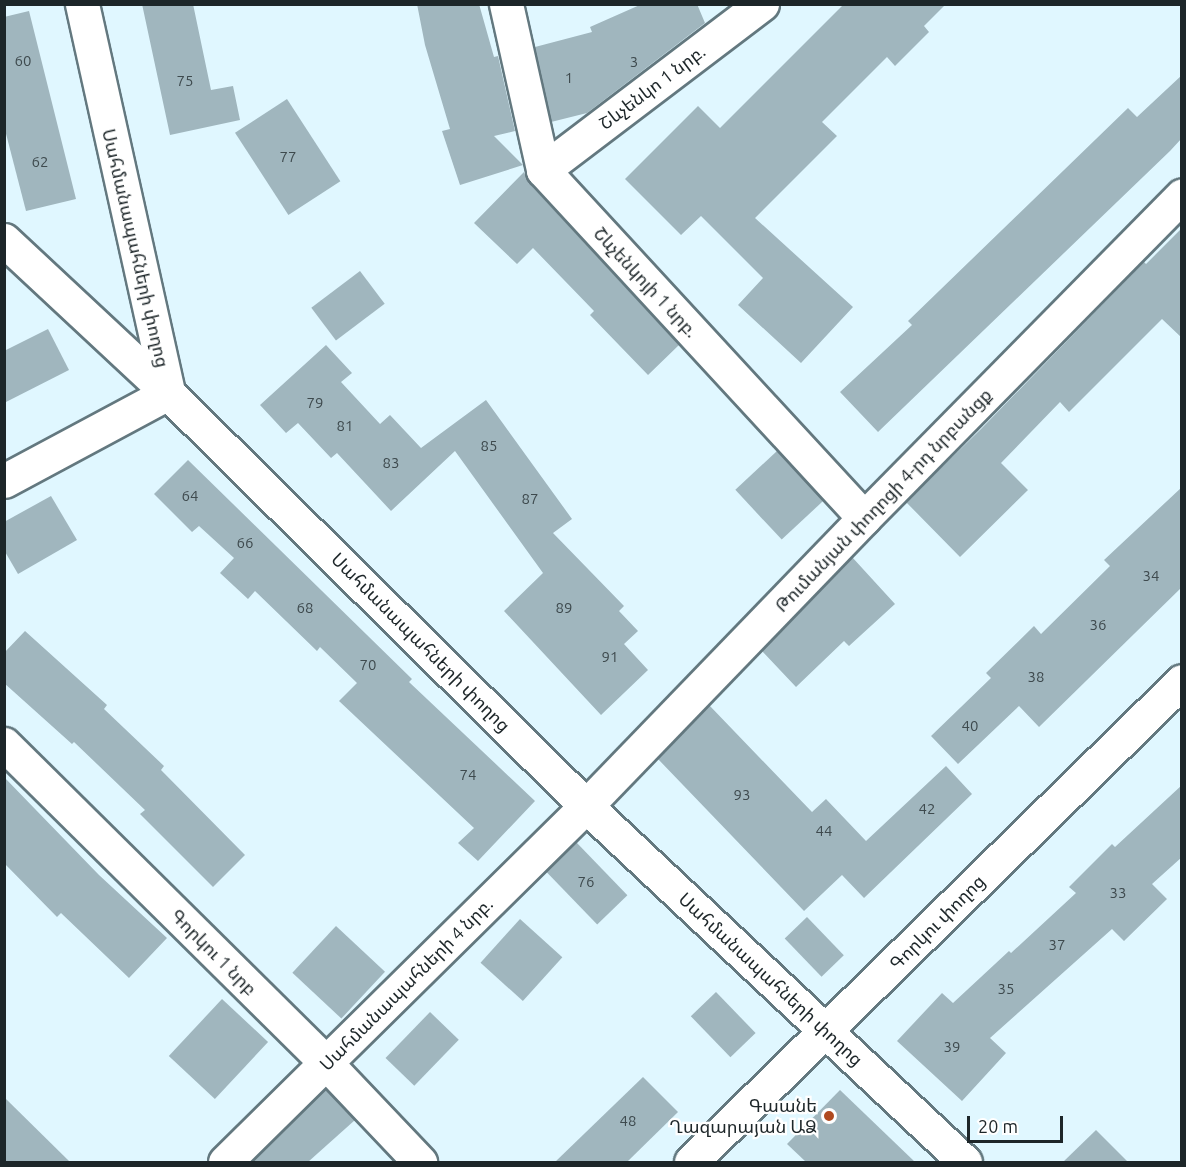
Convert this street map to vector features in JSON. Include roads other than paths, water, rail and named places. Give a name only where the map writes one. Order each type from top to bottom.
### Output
[{"type":"street","name":"Սահմանապահների փողոց","points":[[82,4],[168,393],[586,806],[965,1162]]},
{"type":"street","points":[[506,4],[543,170]]},
{"type":"street","name":"Շևչենկո 1 նրբ.","points":[[543,170],[762,4]]},
{"type":"street","name":"Շևչենկոյի 1 նրբ.","points":[[543,170],[864,518]]},
{"type":"street","name":"Թումանյան փողոցի 4-րդ նրբանցք","points":[[586,806],[864,518],[1182,195]]},
{"type":"street","points":[[4,240],[168,393],[4,481]]},
{"type":"street","name":"Գորկու փողոց","points":[[692,1162],[1182,681]]},
{"type":"street","name":"Գորկու 1 նրբ","points":[[4,744],[326,1062],[420,1162]]},
{"type":"street","name":"Սահմանապահների 4 նրբ.","points":[[225,1162],[586,806]]},
{"type":"place","name":"Գաանե Ղազարայան ԱՁ","points":[[829,1116]]}]
